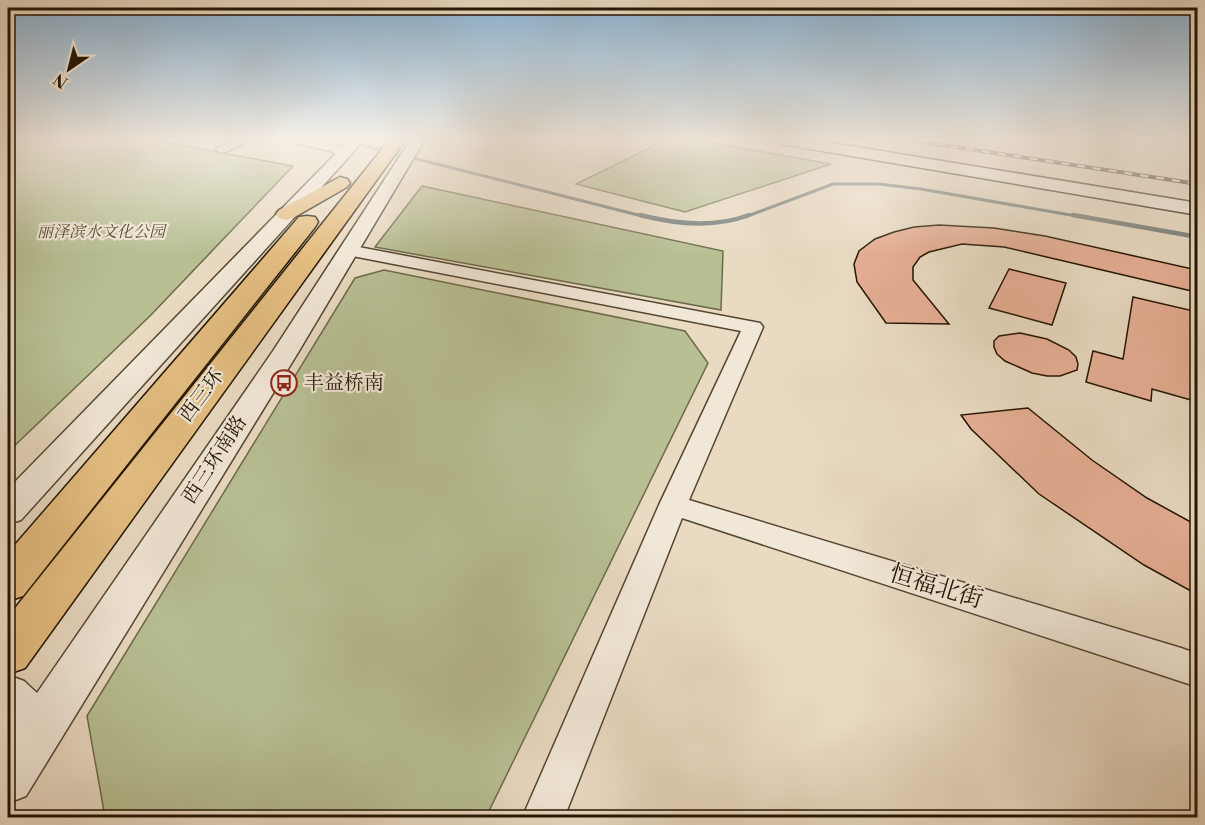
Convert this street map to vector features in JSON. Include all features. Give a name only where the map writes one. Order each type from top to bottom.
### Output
[{"type":"highway","name":"西三环","points":[[8,584],[319,227],[340,183],[346,178]]},
{"type":"highway","name":"西三环","points":[[8,653],[319,227],[358,178]]},
{"type":"highway","points":[[386,178],[388,188]]},
{"type":"main road","points":[[1010,178],[1197,209]]},
{"type":"main road","points":[[1056,178],[1197,203]]},
{"type":"street","name":"西三环南路","points":[[8,511],[319,227],[358,178]]},
{"type":"street","name":"西三环南路","points":[[8,778],[286,351],[319,227],[388,188],[386,178]]},
{"type":"street","points":[[319,227],[753,327],[673,505],[543,818]]},
{"type":"street","name":"恒福北街","points":[[673,505],[1181,664],[1197,671]]},
{"type":"street","points":[[8,697],[40,729]]},
{"type":"green space","name":"丽泽滨水文化公园","points":[[8,178],[282,178],[150,316],[8,452]]},
{"type":"green space","points":[[589,178],[790,178],[685,212],[576,184]]},
{"type":"green space","points":[[422,186],[723,251],[721,310],[375,247]]},
{"type":"green space","points":[[384,270],[685,331],[708,363],[486,817],[105,817],[87,716],[355,278]]},
{"type":"building","points":[[939,225],[994,228],[1045,236],[1197,270],[1196,292],[1004,247],[962,244],[929,252],[920,257],[913,267],[913,280],[949,324],[886,323],[857,282],[854,264],[859,251],[875,239],[894,232],[914,227]]},
{"type":"building","points":[[1009,269],[1066,283],[1052,325],[989,308]]},
{"type":"building","points":[[1133,297],[1198,312],[1198,402],[1152,389],[1151,401],[1086,382],[1093,351],[1123,359]]},
{"type":"building","points":[[1020,333],[1047,339],[1069,350],[1076,357],[1077,370],[1060,376],[1047,376],[1032,373],[1005,361],[997,354],[994,341],[999,336]]},
{"type":"building","points":[[1028,408],[1092,460],[1147,498],[1198,526],[1198,595],[1144,565],[1039,494],[971,429],[961,415]]},
{"type":"waterway","points":[[490,178],[646,217]]},
{"type":"waterway","points":[[745,217],[833,184],[879,184],[921,189],[1082,217]]},
{"type":"waterway","points":[[640,215],[667,221],[695,223],[723,222],[749,215]]},
{"type":"waterway","points":[[1073,215],[1198,237]]},
{"type":"railway","points":[[1155,178],[1198,184]]},
{"type":"place","name":"丰益桥南","points":[[284,383]]}]
